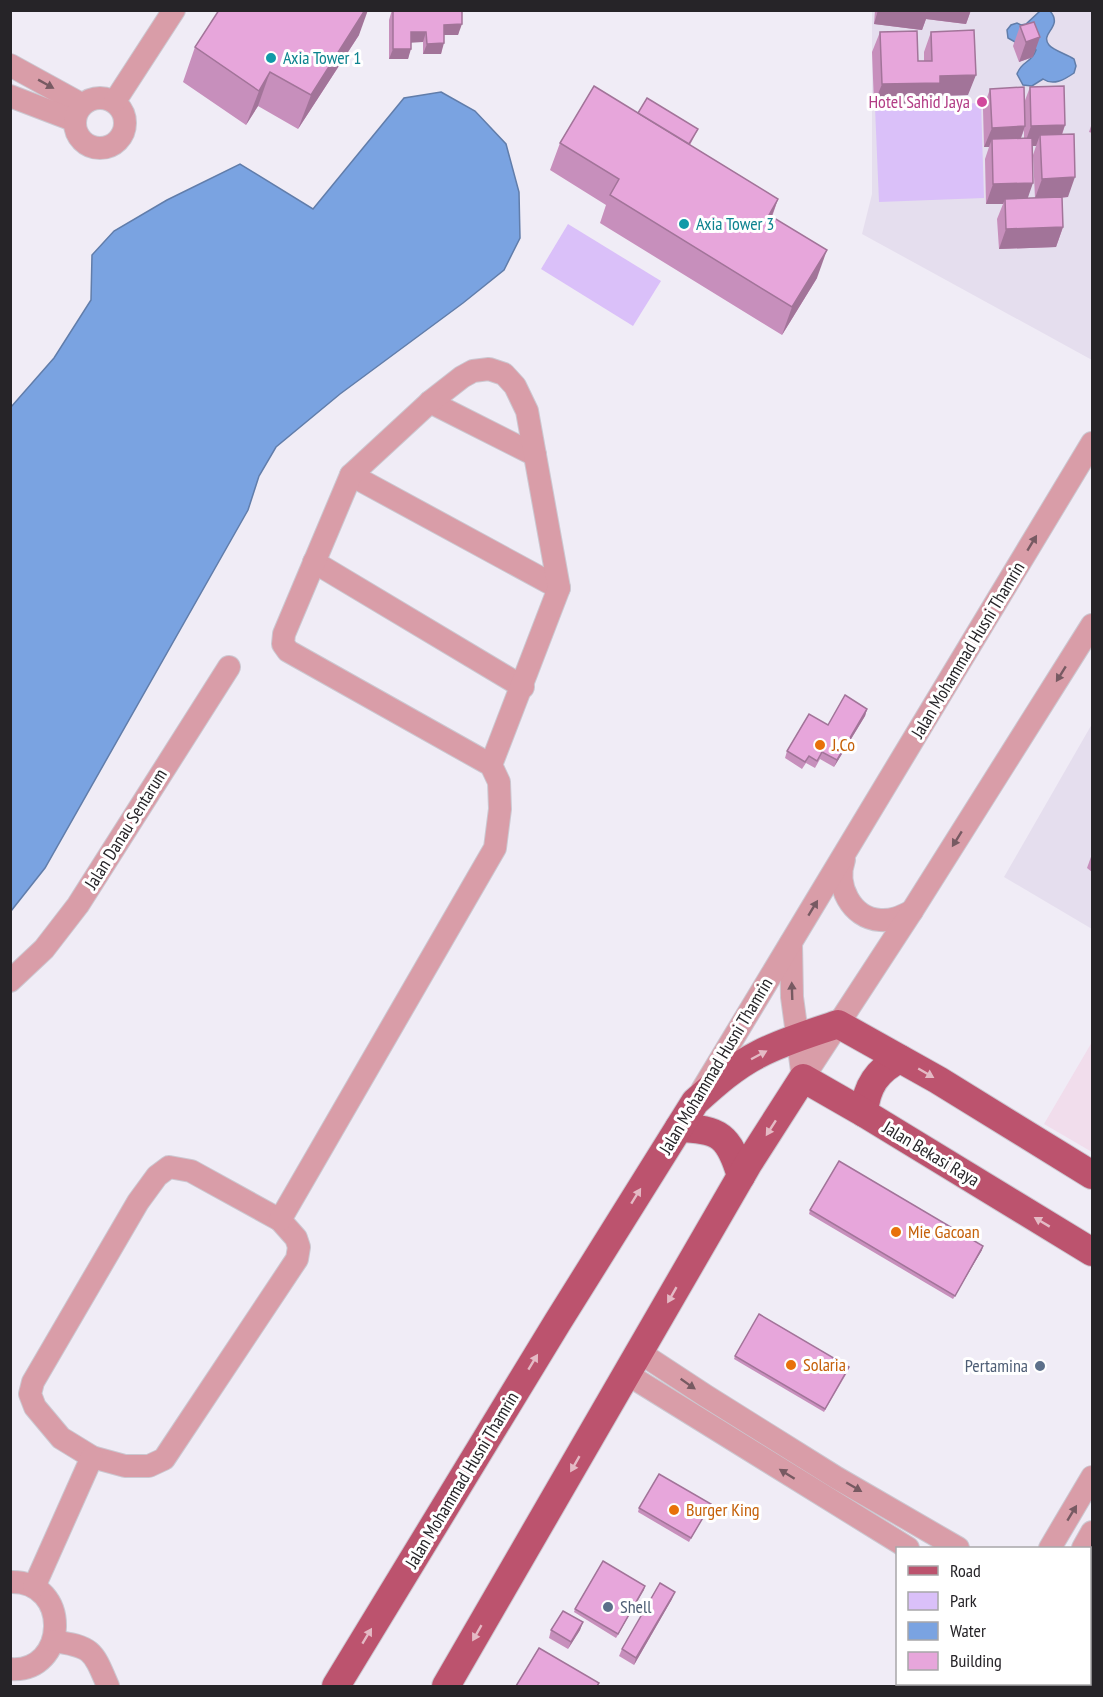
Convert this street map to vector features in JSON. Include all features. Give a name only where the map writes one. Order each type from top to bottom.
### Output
[{"type":"main road","points":[[695,1102],[734,1070],[759,1054],[796,1038],[838,1024],[1092,1174]]},
{"type":"main road","points":[[864,1113],[865,1099],[873,1080],[888,1065],[900,1059]]},
{"type":"main road","points":[[446,1686],[741,1176],[803,1078]]},
{"type":"main road","name":"Jalan Bekasi Raya","points":[[803,1078],[1092,1252]]},
{"type":"main road","name":"Jalan Mohammad Husni Thamrin","points":[[336,1686],[695,1102]]},
{"type":"main road","points":[[679,1128],[703,1129],[725,1139],[734,1152],[741,1176]]},
{"type":"street","points":[[115,101],[174,10]]},
{"type":"street","points":[[10,65],[77,112]]},
{"type":"street","points":[[10,96],[77,112]]},
{"type":"street","points":[[98,96],[115,101],[125,116],[123,134],[110,147],[93,148],[78,138],[77,112],[98,96]]},
{"type":"street","points":[[280,1220],[495,848],[500,809],[499,782],[491,765],[288,651],[284,644],[284,633],[351,476],[430,402],[462,377],[473,371],[489,369],[504,374],[515,386],[527,411],[559,588],[523,687],[491,765]]},
{"type":"street","points":[[430,402],[535,455]]},
{"type":"street","name":"Jalan Mohammad Husni Thamrin","points":[[695,1102],[1092,443]]},
{"type":"street","points":[[351,476],[559,588]]},
{"type":"street","points":[[314,562],[523,687]]},
{"type":"street","points":[[803,1078],[912,911],[1092,625]]},
{"type":"street","name":"Jalan Danau Sentarum","points":[[10,981],[44,950],[78,905],[229,668]]},
{"type":"street","points":[[847,852],[841,869],[842,886],[849,902],[862,914],[879,920],[896,919],[912,911]]},
{"type":"street","points":[[791,943],[792,998],[803,1078]]},
{"type":"street","points":[[169,1167],[190,1171],[280,1220],[296,1238],[299,1247],[297,1259],[164,1459],[149,1466],[125,1466],[92,1457],[61,1438],[36,1407],[30,1394],[33,1382],[94,1275],[138,1202],[157,1176],[169,1167]]},
{"type":"street","points":[[633,1363],[706,1396],[837,1478],[956,1547]]},
{"type":"street","points":[[633,1363],[904,1546],[911,1520]]},
{"type":"street","points":[[34,1587],[92,1457]]},
{"type":"street","points":[[1051,1547],[1092,1477]]},
{"type":"street","points":[[1084,1547],[1092,1532]]},
{"type":"street","points":[[10,1582],[19,1582],[34,1587],[46,1597],[54,1611],[56,1626],[54,1641],[45,1655],[33,1665],[17,1670],[10,1669]]},
{"type":"street","points":[[54,1641],[77,1644],[90,1651],[108,1686]]},
{"type":"shaded area","name":"Hotel Sahid Jaya","points":[[872,11],[1092,11],[1092,360],[862,234],[872,194]]},
{"type":"shaded area","points":[[1092,724],[1092,929],[1004,877]]},
{"type":"shaded area","points":[[1092,1042],[1092,1152],[1044,1124]]},
{"type":"green space","points":[[981,103],[984,198],[879,202],[875,107]]},
{"type":"green space","points":[[568,224],[661,281],[633,326],[541,269]]},
{"type":"water","points":[[1040,11],[1050,11],[1054,17],[1053,26],[1047,37],[1049,45],[1074,59],[1076,66],[1074,73],[1058,81],[1051,82],[1043,79],[1032,86],[1023,85],[1017,74],[1021,66],[1032,58],[1036,50],[1032,43],[1015,42],[1008,38],[1007,30],[1011,25],[1017,23],[1026,24]]},
{"type":"water","points":[[441,92],[475,111],[506,144],[519,192],[520,238],[504,270],[340,394],[276,447],[259,476],[248,510],[45,868],[11,911],[11,407],[54,358],[91,300],[92,255],[114,231],[167,200],[240,164],[313,209],[404,98]]},
{"type":"building","name":"Axia Tower 1","points":[[219,10],[365,10],[311,95],[270,72],[259,91],[195,47]]},
{"type":"building","points":[[393,10],[462,10],[462,24],[444,25],[444,43],[427,44],[426,32],[411,32],[411,49],[393,49]]},
{"type":"building","points":[[1034,22],[1040,37],[1026,42],[1020,26]]},
{"type":"building","points":[[974,30],[976,75],[940,76],[940,83],[882,84],[880,32],[917,31],[918,61],[932,61],[931,32]]},
{"type":"building","name":"Axia Tower 3","points":[[594,86],[778,199],[769,215],[827,250],[792,307],[610,195],[619,179],[560,143]]},
{"type":"building","points":[[1064,86],[1065,125],[1031,126],[1030,87]]},
{"type":"building","points":[[1024,87],[1025,126],[992,128],[990,89]]},
{"type":"building","points":[[647,98],[698,129],[689,144],[638,113]]},
{"type":"building","points":[[1074,134],[1075,177],[1042,179],[1040,135]]},
{"type":"building","points":[[1032,138],[1033,183],[993,184],[992,139]]},
{"type":"building","points":[[1062,197],[1063,227],[1006,229],[1005,199]]},
{"type":"building","name":"J.Co","points":[[845,695],[867,709],[837,760],[822,752],[817,761],[809,756],[805,762],[787,751],[809,714],[828,725]]},
{"type":"building","name":"Mie Gacoan","points":[[839,1161],[983,1246],[955,1296],[810,1210]]},
{"type":"building","name":"Solaria","points":[[759,1314],[849,1367],[825,1409],[735,1356]]},
{"type":"building","name":"Burger King","points":[[659,1474],[711,1504],[691,1538],[639,1508]]},
{"type":"building","points":[[603,1561],[645,1586],[618,1634],[575,1609]]},
{"type":"building","points":[[660,1583],[675,1592],[636,1658],[622,1649]]},
{"type":"building","points":[[563,1611],[583,1622],[571,1642],[551,1630]]},
{"type":"building","points":[[539,1648],[599,1683],[597,1686],[516,1686]]},
{"type":"place","name":"Axia Tower 1","points":[[271,58]]},
{"type":"place","name":"Hotel Sahid Jaya","points":[[982,102]]},
{"type":"place","name":"Axia Tower 3","points":[[684,224]]},
{"type":"place","name":"J.Co","points":[[820,745]]},
{"type":"place","name":"Mie Gacoan","points":[[896,1232]]},
{"type":"place","name":"Solaria","points":[[791,1365]]},
{"type":"place","name":"Pertamina","points":[[1040,1366]]},
{"type":"place","name":"Burger King","points":[[674,1510]]},
{"type":"place","name":"Shell","points":[[608,1607]]}]
